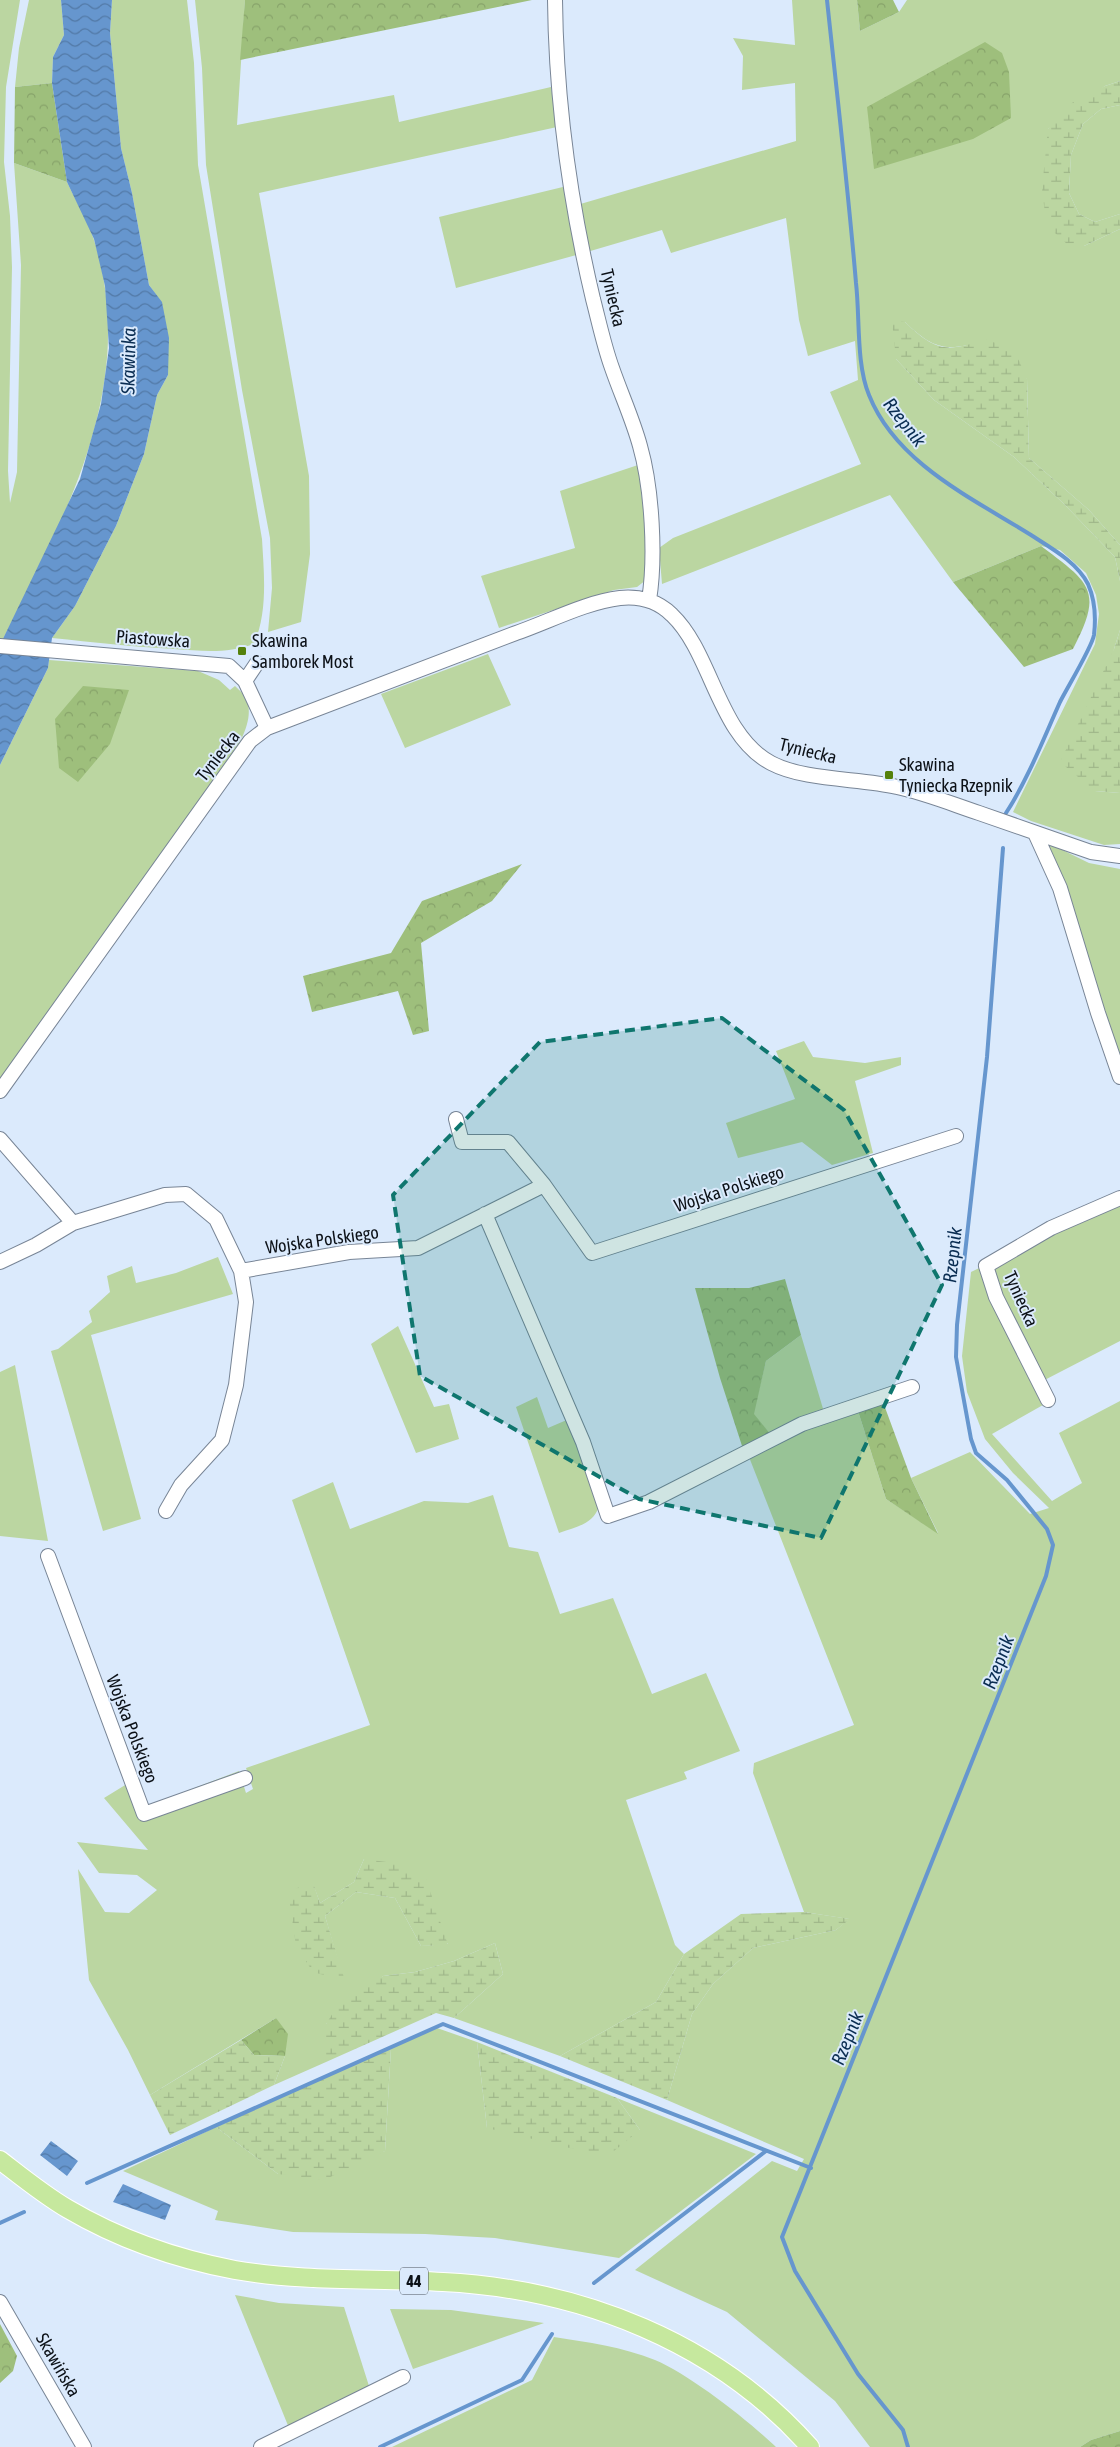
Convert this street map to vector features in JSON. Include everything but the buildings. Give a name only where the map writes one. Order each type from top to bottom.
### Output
[{"type":"main road","name":"44","points":[[0,2160],[45,2194],[94,2223],[144,2245],[203,2263],[236,2270],[304,2278],[442,2282],[508,2288],[569,2300],[619,2317],[675,2342],[740,2383],[786,2422],[810,2447]]},
{"type":"street","name":"Tyniecka","points":[[555,0],[555,56],[573,201],[593,298],[606,348],[644,464],[651,538],[652,580],[649,600]]},
{"type":"street","name":"Tyniecka","points":[[0,1091],[250,741],[267,728],[590,606],[620,598],[649,600],[666,609],[675,617],[696,651],[735,727],[758,754],[772,764],[786,769],[826,777],[898,787],[1091,852],[1120,856]]},
{"type":"street","name":"Piastowska","points":[[0,646],[220,664],[234,670],[245,681],[267,728]]},
{"type":"street","points":[[245,681],[258,662]]},
{"type":"street","points":[[1035,833],[1060,888],[1098,1013],[1120,1077]]},
{"type":"street","name":"Wojska Polskiego","points":[[456,1119],[462,1142],[508,1142],[544,1185],[592,1253],[956,1136]]},
{"type":"street","points":[[0,1140],[73,1223]]},
{"type":"street","name":"Wojska Polskiego","points":[[241,1271],[349,1252],[418,1248],[544,1185]]},
{"type":"street","points":[[0,1262],[36,1245],[73,1223],[164,1195],[186,1194],[216,1219],[241,1271],[246,1302],[236,1385],[222,1440],[181,1485],[166,1511]]},
{"type":"street","name":"Tyniecka","points":[[1048,1400],[996,1297],[986,1266],[1051,1228],[1120,1198]]},
{"type":"street","points":[[485,1214],[583,1442],[608,1516],[649,1502],[802,1424],[912,1387]]},
{"type":"street","name":"Wojska Polskiego","points":[[48,1556],[144,1814],[245,1778]]},
{"type":"street","name":"Skawińska","points":[[0,2302],[84,2447]]},
{"type":"street","points":[[261,2447],[403,2377]]},
{"type":"highlighted area","points":[[722,1018],[844,1110],[942,1285],[821,1538],[639,1499],[420,1376],[393,1195],[540,1042]]},
{"type":"green space","points":[[0,0],[20,0],[6,87],[4,162],[10,216],[12,267],[8,471],[10,503],[17,472],[21,265],[14,163],[67,182],[94,240],[106,294],[108,347],[101,399],[88,450],[70,500],[0,645]]},
{"type":"green space","points":[[29,0],[61,0],[64,35],[53,57],[52,83],[15,87],[19,48]]},
{"type":"green space","points":[[112,0],[187,0],[194,63],[198,165],[262,539],[264,566],[263,606],[254,644],[234,649],[214,651],[128,646],[52,638],[75,606],[116,526],[144,454],[157,395],[168,375],[162,303],[149,285],[132,193],[121,148],[110,33]]},
{"type":"green space","points":[[195,0],[245,0],[237,125],[394,95],[399,122],[551,87],[557,127],[259,193],[309,476],[310,554],[301,622],[268,632],[272,588],[270,538],[242,390],[206,165],[202,68]]},
{"type":"green space","points":[[245,0],[532,0],[240,60]]},
{"type":"green space","points":[[792,0],[857,0],[860,31],[899,12],[907,0],[1120,0],[1120,81],[1105,86],[1048,129],[1084,246],[1120,229],[1120,545],[1089,510],[1029,458],[1027,379],[967,345],[948,347],[933,343],[919,335],[905,322],[896,359],[934,400],[1014,457],[1064,504],[1115,557],[1120,581],[1120,630],[1114,649],[1095,791],[1120,793],[1120,844],[1104,845],[1031,821],[1013,812],[1095,644],[1099,614],[1096,595],[1086,573],[1060,550],[1041,546],[953,582],[890,495],[662,584],[659,548],[673,538],[861,464],[830,392],[858,380],[855,341],[808,356],[799,320],[786,218],[671,253],[662,230],[587,252],[577,205],[796,141],[795,83],[742,90],[743,56],[733,38],[795,45]]},
{"type":"green space","points":[[857,0],[893,0],[899,12],[860,31]]},
{"type":"green space","points":[[985,42],[1002,53],[1009,72],[1011,118],[973,139],[874,169],[867,107]]},
{"type":"green space","points":[[1120,81],[1120,105],[1101,109],[1083,124],[1071,155],[1069,193],[1079,214],[1095,222],[1120,214],[1120,229],[1084,246],[1067,244],[1055,233],[1045,213],[1042,189],[1048,129],[1068,105],[1105,86]]},
{"type":"green space","points":[[52,83],[67,182],[14,163],[15,87]]},
{"type":"green space","points":[[1120,105],[1120,214],[1095,222],[1079,214],[1069,193],[1071,155],[1083,124],[1101,109]]},
{"type":"green space","points":[[567,186],[580,254],[456,288],[439,217]]},
{"type":"green space","points":[[892,321],[905,322],[926,340],[935,345],[944,347],[963,346],[989,339],[1017,356],[1027,379],[1029,458],[1089,510],[1120,545],[1120,581],[1115,557],[1064,504],[1014,457],[934,400],[896,359]]},
{"type":"green space","points":[[638,465],[647,541],[646,580],[637,587],[614,590],[499,628],[481,576],[575,548],[560,491]]},
{"type":"green space","points":[[1041,546],[1081,579],[1087,589],[1089,600],[1088,613],[1083,629],[1073,649],[1024,667],[953,582]]},
{"type":"green space","points":[[1120,630],[1120,793],[1095,791],[1060,762],[1114,649]]},
{"type":"green space","points":[[488,654],[511,705],[405,748],[381,694]]},
{"type":"green space","points":[[49,660],[198,671],[219,680],[230,690],[235,686],[246,698],[249,715],[244,734],[226,766],[0,1081],[0,765],[48,668]]},
{"type":"green space","points":[[83,686],[129,690],[110,744],[78,782],[59,768],[55,719]]},
{"type":"green space","points":[[1040,839],[1089,863],[1120,869],[1120,1066]]},
{"type":"green space","points":[[522,864],[492,901],[421,943],[429,1031],[413,1035],[398,991],[312,1012],[303,976],[391,953],[422,901]]},
{"type":"green space","points":[[804,1041],[813,1057],[865,1063],[901,1057],[901,1065],[855,1081],[873,1153],[832,1165],[802,1142],[738,1158],[726,1123],[795,1099],[776,1051]]},
{"type":"green space","points":[[1120,1200],[1120,1341],[1033,1386],[1043,1405],[992,1434],[1052,1501],[1082,1483],[1059,1433],[1120,1401],[1120,2431],[1091,2440],[1080,2447],[870,2447],[835,2401],[727,2312],[635,2270],[772,2161],[797,2171],[804,2159],[667,2100],[692,2014],[713,1984],[753,1948],[836,1930],[849,1919],[804,1912],[753,1773],[754,1763],[854,1725],[749,1457],[801,1429],[858,1411],[886,1499],[938,1533],[911,1478],[970,1452],[1030,1514],[1049,1508],[1013,1473],[985,1439],[967,1392],[962,1356],[971,1272]]},
{"type":"green space","points":[[218,1257],[233,1294],[91,1335],[141,1519],[103,1531],[51,1351],[58,1349],[92,1322],[89,1311],[110,1292],[107,1276],[132,1266],[136,1283],[176,1273]]},
{"type":"green space","points":[[785,1279],[801,1335],[766,1361],[754,1414],[772,1436],[743,1449],[720,1378],[695,1288],[749,1288]]},
{"type":"green space","points":[[398,1326],[434,1407],[449,1404],[459,1439],[416,1453],[371,1344]]},
{"type":"green space","points":[[801,1335],[824,1412],[772,1436],[753,1414],[766,1361]]},
{"type":"green space","points":[[15,1365],[48,1541],[0,1536],[0,1372]]},
{"type":"green space","points":[[537,1397],[548,1428],[569,1419],[599,1506],[597,1512],[589,1521],[559,1533],[516,1407]]},
{"type":"green space","points":[[883,1402],[911,1478],[938,1534],[886,1499],[858,1411]]},
{"type":"green space","points":[[333,1482],[350,1529],[424,1501],[468,1503],[493,1495],[509,1547],[538,1552],[560,1614],[613,1598],[652,1694],[706,1673],[740,1751],[684,1772],[687,1779],[626,1800],[675,1945],[684,1954],[656,2002],[560,2056],[454,2018],[503,1974],[495,1943],[454,1961],[415,1972],[383,1976],[326,2024],[326,2062],[274,2085],[285,2056],[276,2018],[150,2095],[128,2050],[89,1980],[78,1869],[105,1912],[129,1913],[157,1890],[137,1875],[99,1873],[77,1842],[148,1850],[104,1798],[135,1779],[147,1806],[239,1771],[246,1793],[253,1789],[246,1768],[370,1725],[292,1500]],"holes":[[[364,1859],[448,1944],[421,1946],[395,1898],[356,1892],[325,1916],[344,1981],[313,1884],[320,1903],[354,1882]]]},
{"type":"green space","points":[[364,1859],[394,1863],[425,1876],[448,1945],[421,1946],[395,1898],[356,1892],[325,1916],[345,1981],[313,1972],[296,1946],[288,1891],[313,1883],[320,1903],[354,1882]]},
{"type":"green space","points":[[804,1912],[850,1919],[836,1930],[753,1948],[713,1984],[692,2014],[667,2100],[560,2056],[656,2002],[684,1954],[741,1914]]},
{"type":"green space","points":[[495,1943],[503,1974],[454,2018],[436,2013],[326,2062],[326,2024],[343,1997],[383,1976],[415,1972],[454,1961]]},
{"type":"green space","points":[[276,2018],[288,2034],[285,2056],[254,2055],[241,2040]]},
{"type":"green space","points":[[437,2028],[477,2042],[487,2128],[640,2130],[617,2098],[756,2154],[619,2258],[495,2238],[425,2234],[293,2232],[215,2220],[218,2211],[123,2171],[216,2127],[278,2174],[385,2151],[391,2048]]},
{"type":"green space","points":[[241,2040],[254,2055],[285,2056],[274,2085],[170,2135],[150,2095]]},
{"type":"green space","points":[[477,2042],[617,2098],[640,2130],[614,2151],[582,2151],[487,2128]]},
{"type":"green space","points":[[391,2048],[385,2151],[324,2180],[278,2174],[216,2127]]},
{"type":"green space","points":[[235,2295],[279,2303],[344,2307],[369,2386],[289,2428]]},
{"type":"green space","points":[[390,2309],[451,2310],[544,2323],[413,2369]]},
{"type":"green space","points":[[0,2324],[17,2356],[13,2371],[0,2383]]},
{"type":"green space","points":[[554,2337],[618,2348],[655,2360],[684,2376],[718,2399],[776,2447],[392,2447],[532,2380]]},
{"type":"green space","points":[[1120,2431],[1120,2447],[1080,2447],[1091,2440]]},
{"type":"water","name":"Skawinka","points":[[61,0],[112,0],[110,33],[121,148],[132,193],[149,285],[162,302],[169,338],[168,375],[157,395],[144,454],[116,526],[75,606],[52,638],[48,668],[0,765],[0,645],[80,479],[101,404],[109,348],[105,286],[94,239],[67,182],[52,83],[53,57],[64,35]]},
{"type":"water","points":[[51,2141],[78,2161],[67,2176],[40,2155]]},
{"type":"water","points":[[123,2184],[171,2205],[165,2220],[113,2202]]},
{"type":"waterway","name":"Rzepnik","points":[[827,0],[853,247],[860,355],[869,395],[881,419],[897,440],[917,459],[938,477],[1063,556],[1083,576],[1092,596],[1095,622],[1092,641],[1060,702],[1028,773],[1006,813]]},
{"type":"waterway","name":"Rzepnik","points":[[908,2447],[903,2430],[858,2374],[795,2271],[782,2237],[1046,1576],[1053,1545],[1047,1529],[1007,1480],[976,1453],[971,1439],[956,1357],[957,1325],[987,1057],[1003,848]]},
{"type":"waterway","points":[[87,2183],[443,2024],[811,2168]]},
{"type":"waterway","points":[[594,2283],[766,2151]]},
{"type":"waterway","points":[[0,2223],[24,2212]]},
{"type":"waterway","points":[[380,2447],[522,2380],[552,2334]]},
{"type":"place","name":"Skawina Samborek Most","points":[[242,651]]},
{"type":"place","name":"Skawina Tyniecka Rzepnik","points":[[889,775]]}]
